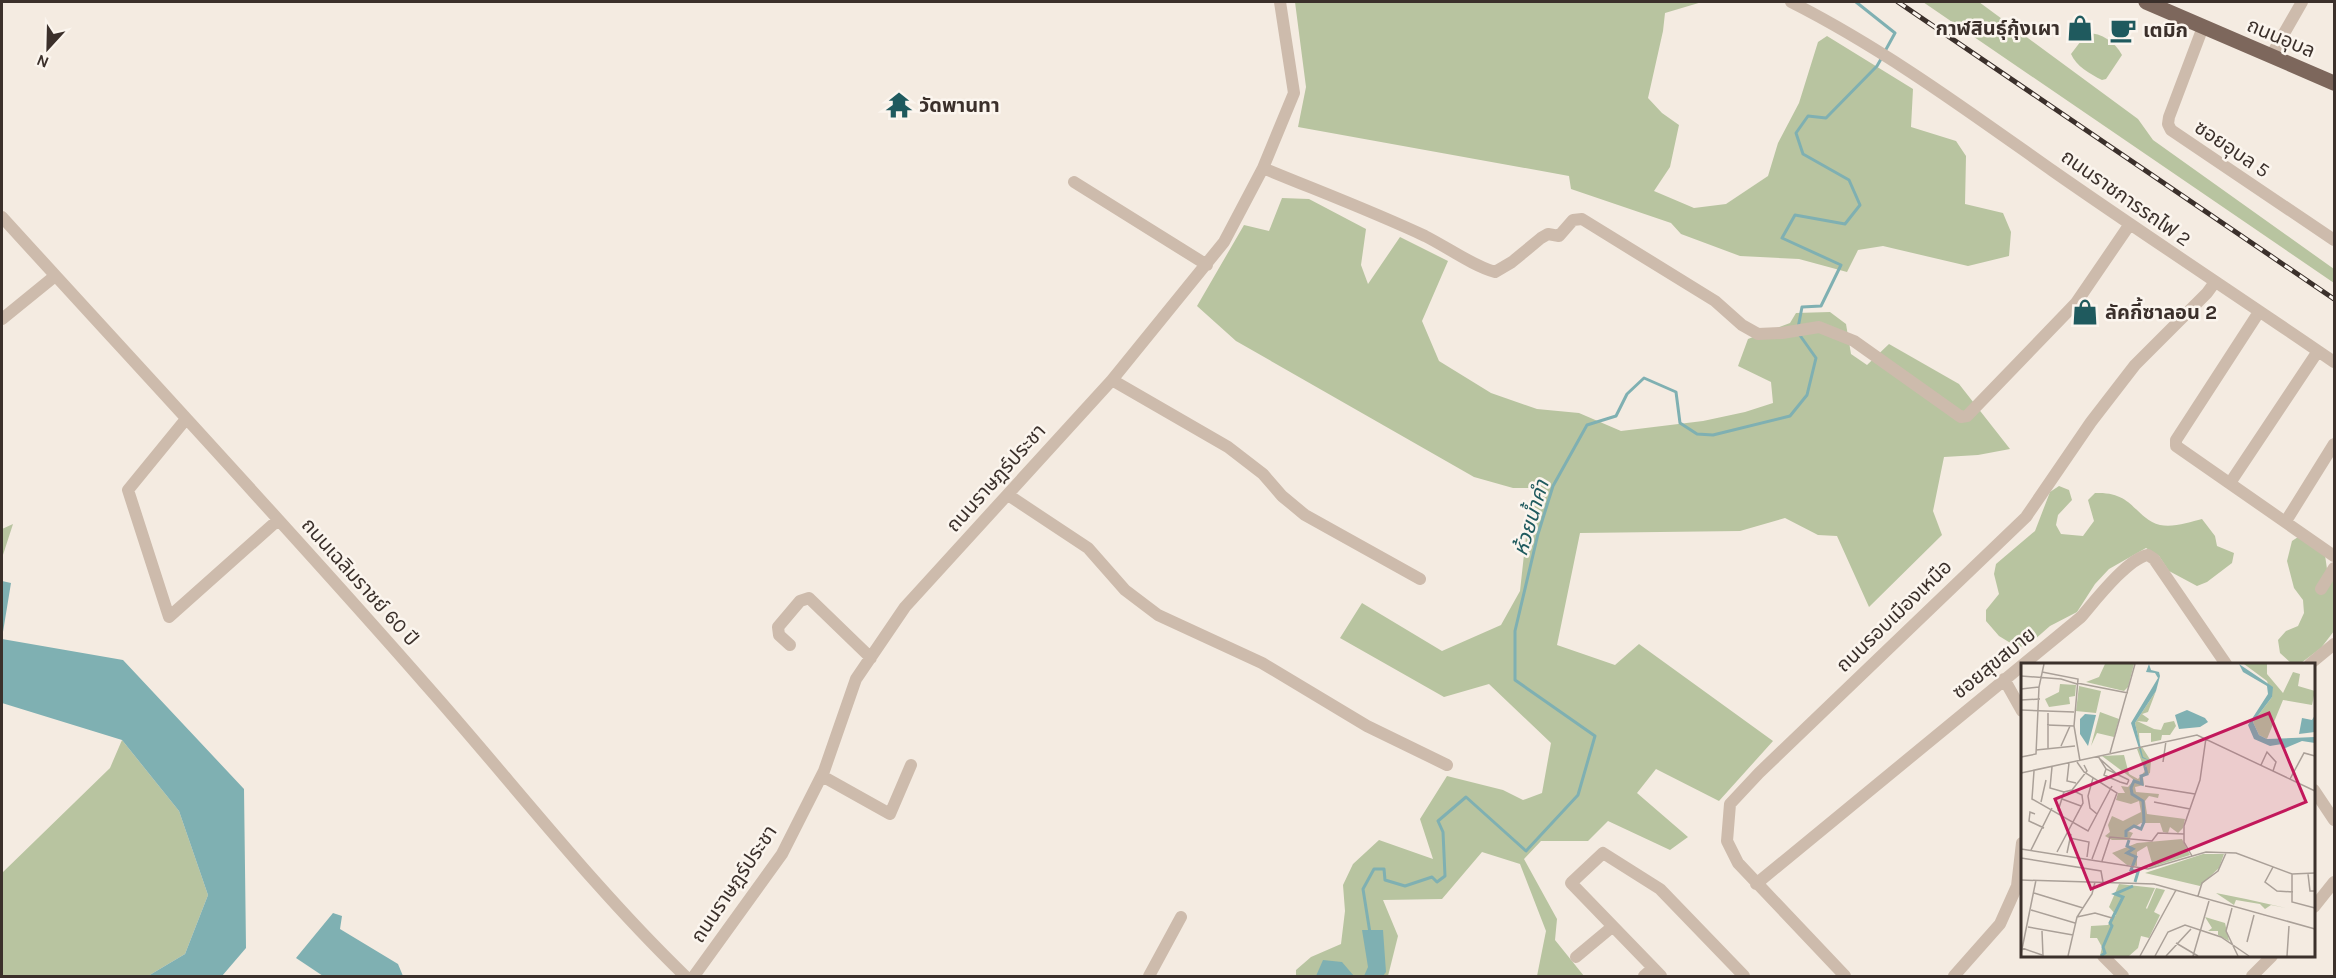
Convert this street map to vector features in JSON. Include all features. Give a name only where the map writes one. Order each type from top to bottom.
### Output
[{"type":"main road","name":"ถนนอุบล","points":[[2146,2],[2334,84]]},
{"type":"street","name":"ถนนราษฎร์ประชา","points":[[694,976],[782,854],[822,776],[856,679],[904,608],[1112,380],[1207,266],[1224,242],[1263,168],[1294,93],[1280,2]]},
{"type":"street","name":"ถนนราชการรถไฟ 2","points":[[1791,2],[1898,63],[2334,362]]},
{"type":"street","points":[[2271,56],[2302,2]]},
{"type":"street","name":"ซอยอุบล 5","points":[[2203,27],[2168,124],[2177,135],[2334,240]]},
{"type":"street","points":[[1263,168],[1424,236],[1466,257],[1482,268],[1495,272],[1512,262],[1541,238],[1548,234],[1559,236],[1573,220],[1582,219],[1715,301],[1742,325],[1758,334],[1819,327],[1854,341],[1961,417],[1967,416],[2076,303],[2130,224]]},
{"type":"street","points":[[1074,182],[1207,266]]},
{"type":"street","name":"ถนนเฉลิมราชย์ 60 ปี","points":[[2,217],[425,683],[578,861],[661,953],[685,976]]},
{"type":"street","points":[[2,319],[55,276]]},
{"type":"street","name":"ถนนรอบเมืองเหนือ","points":[[1845,976],[1738,863],[1727,841],[1730,804],[1759,773],[2026,517],[2091,422],[2135,365],[2215,282]]},
{"type":"street","points":[[2259,312],[2176,440],[2176,446],[2334,556]]},
{"type":"street","points":[[2230,483],[2318,351]]},
{"type":"street","points":[[1112,380],[1228,447],[1263,474],[1282,496],[1305,515],[1420,579]]},
{"type":"street","points":[[186,419],[128,490],[169,617],[278,520]]},
{"type":"street","points":[[2286,521],[2334,444]]},
{"type":"street","points":[[1008,495],[1088,548],[1125,590],[1158,615],[1262,663],[1366,726],[1447,765]]},
{"type":"street","name":"ซอยสุขสบาย","points":[[2024,663],[2081,617],[2117,576],[2142,556],[2148,555],[2154,560],[2225,663]]},
{"type":"street","points":[[2321,589],[2334,568]]},
{"type":"street","points":[[790,645],[779,635],[778,627],[800,601],[809,598],[871,658]]},
{"type":"street","points":[[2311,663],[2334,644]]},
{"type":"street","name":"ซอยสุขสบาย","points":[[1756,884],[2021,665]]},
{"type":"street","points":[[2004,679],[2021,709]]},
{"type":"street","points":[[822,776],[890,814],[911,765]]},
{"type":"street","points":[[2315,793],[2334,820]]},
{"type":"street","points":[[1954,976],[2000,924],[2017,886],[2021,852]]},
{"type":"street","points":[[1653,974],[1571,884],[1603,853],[1660,889],[1744,976]]},
{"type":"street","points":[[2315,905],[2334,882]]},
{"type":"street","points":[[1149,976],[1181,917]]},
{"type":"street","points":[[1576,957],[1612,927]]},
{"type":"street","points":[[2104,957],[2123,976]]},
{"type":"street","points":[[2252,976],[2271,957]]},
{"type":"green space","points":[[1295,2],[1702,2],[1665,13],[1648,98],[1662,113],[1679,125],[1670,167],[1654,191],[1694,208],[1726,204],[1768,176],[1778,143],[1799,103],[1818,42],[1827,36],[1913,89],[1911,127],[1956,141],[1966,156],[1965,204],[2003,213],[2011,232],[2009,256],[1968,266],[1883,246],[1858,250],[1847,272],[1799,259],[1740,256],[1681,234],[1671,223],[1571,189],[1569,176],[1298,127],[1306,87]]},
{"type":"green space","points":[[1923,2],[1979,2],[2138,119],[2153,140],[2334,269],[2334,283]]},
{"type":"green space","points":[[2087,33],[2107,39],[2122,55],[2106,79],[2102,80],[2084,69],[2071,54]]},
{"type":"green space","points":[[1282,198],[1309,199],[1366,229],[1361,265],[1368,284],[1400,237],[1448,261],[1422,321],[1439,361],[1491,393],[1537,409],[1579,413],[1621,431],[1703,421],[1773,403],[1771,382],[1738,366],[1748,339],[1790,323],[1796,313],[1830,312],[1846,324],[1851,354],[1867,365],[1889,344],[1959,384],[2010,449],[1978,455],[1944,457],[1933,511],[1942,535],[1869,607],[1837,536],[1818,535],[1785,518],[1740,531],[1580,533],[1557,645],[1615,665],[1639,644],[1773,741],[1719,801],[1656,769],[1637,793],[1688,837],[1670,850],[1608,821],[1588,841],[1541,841],[1524,859],[1557,919],[1555,940],[1584,976],[1537,976],[1546,931],[1520,864],[1482,852],[1442,899],[1383,900],[1398,936],[1388,976],[1296,976],[1296,970],[1311,957],[1341,944],[1345,911],[1343,885],[1353,864],[1379,840],[1433,859],[1420,819],[1447,776],[1503,790],[1523,800],[1542,793],[1551,743],[1489,684],[1444,697],[1340,638],[1362,603],[1442,651],[1501,625],[1520,591],[1528,518],[1533,504],[1533,488],[1513,488],[1474,477],[1236,341],[1197,306],[1244,225],[1269,231]]},
{"type":"green space","points":[[2059,486],[2069,490],[2072,500],[2058,515],[2056,525],[2061,534],[2083,536],[2094,521],[2088,500],[2095,493],[2108,494],[2126,500],[2144,517],[2160,525],[2176,525],[2202,519],[2215,536],[2217,546],[2234,553],[2232,563],[2207,582],[2197,586],[2169,571],[2159,556],[2146,548],[2109,569],[2095,584],[2077,612],[2050,626],[2027,646],[2017,647],[1999,636],[1986,621],[1986,610],[1999,594],[1994,574],[1996,564],[2035,531],[2050,492]]},
{"type":"green space","points":[[13,524],[2,558],[2,529]]},
{"type":"green space","points":[[2301,535],[2325,555],[2327,569],[2334,583],[2334,631],[2321,648],[2301,663],[2291,663],[2280,653],[2278,640],[2286,631],[2298,626],[2304,613],[2303,600],[2294,588],[2287,561],[2292,541]]},
{"type":"green space","points":[[122,740],[179,811],[208,895],[185,954],[148,976],[2,976],[2,873],[110,768]]},
{"type":"water","points":[[2,581],[11,583],[2,638]]},
{"type":"water","points":[[2,639],[123,660],[244,789],[246,948],[222,976],[148,976],[185,954],[208,895],[179,811],[122,740],[2,703]]},
{"type":"water","points":[[333,913],[342,916],[340,929],[398,964],[403,976],[323,976],[296,958]]},
{"type":"water","points":[[1362,930],[1383,930],[1386,972],[1383,976],[1364,976],[1368,967]]},
{"type":"water","points":[[1323,960],[1342,962],[1354,976],[1316,976]]},
{"type":"waterway","name":"ห้วยน้ำคำ","points":[[1856,2],[1895,33],[1884,53]]},
{"type":"waterway","name":"ห้วยน้ำคำ","points":[[1798,328],[1802,307],[1821,306],[1841,265],[1782,238],[1795,215],[1845,224],[1860,205],[1849,180],[1803,154],[1796,133],[1808,116],[1826,118],[1877,66],[1881,59]]},
{"type":"waterway","name":"ห้วยน้ำคำ","points":[[1370,933],[1363,889],[1374,869],[1384,869],[1385,880],[1405,886],[1432,877],[1437,882],[1445,876],[1443,832],[1438,821],[1466,797],[1526,851],[1578,795],[1595,736],[1515,680],[1515,631],[1538,534],[1553,486],[1587,425],[1616,416],[1627,394],[1644,378],[1676,392],[1680,423],[1697,434],[1713,435],[1790,416],[1807,395],[1816,358],[1799,334]]},
{"type":"railway","points":[[1898,2],[2334,299]]},
{"type":"place","name":"กาฬสินธุ์กุ้งเผา","points":[[2080,28]]},
{"type":"place","name":"เตมิก","points":[[2123,30]]},
{"type":"place","name":"วัดพานทา","points":[[899,105]]},
{"type":"place","name":"ลัคกี้ซาลอน 2","points":[[2085,312]]}]
